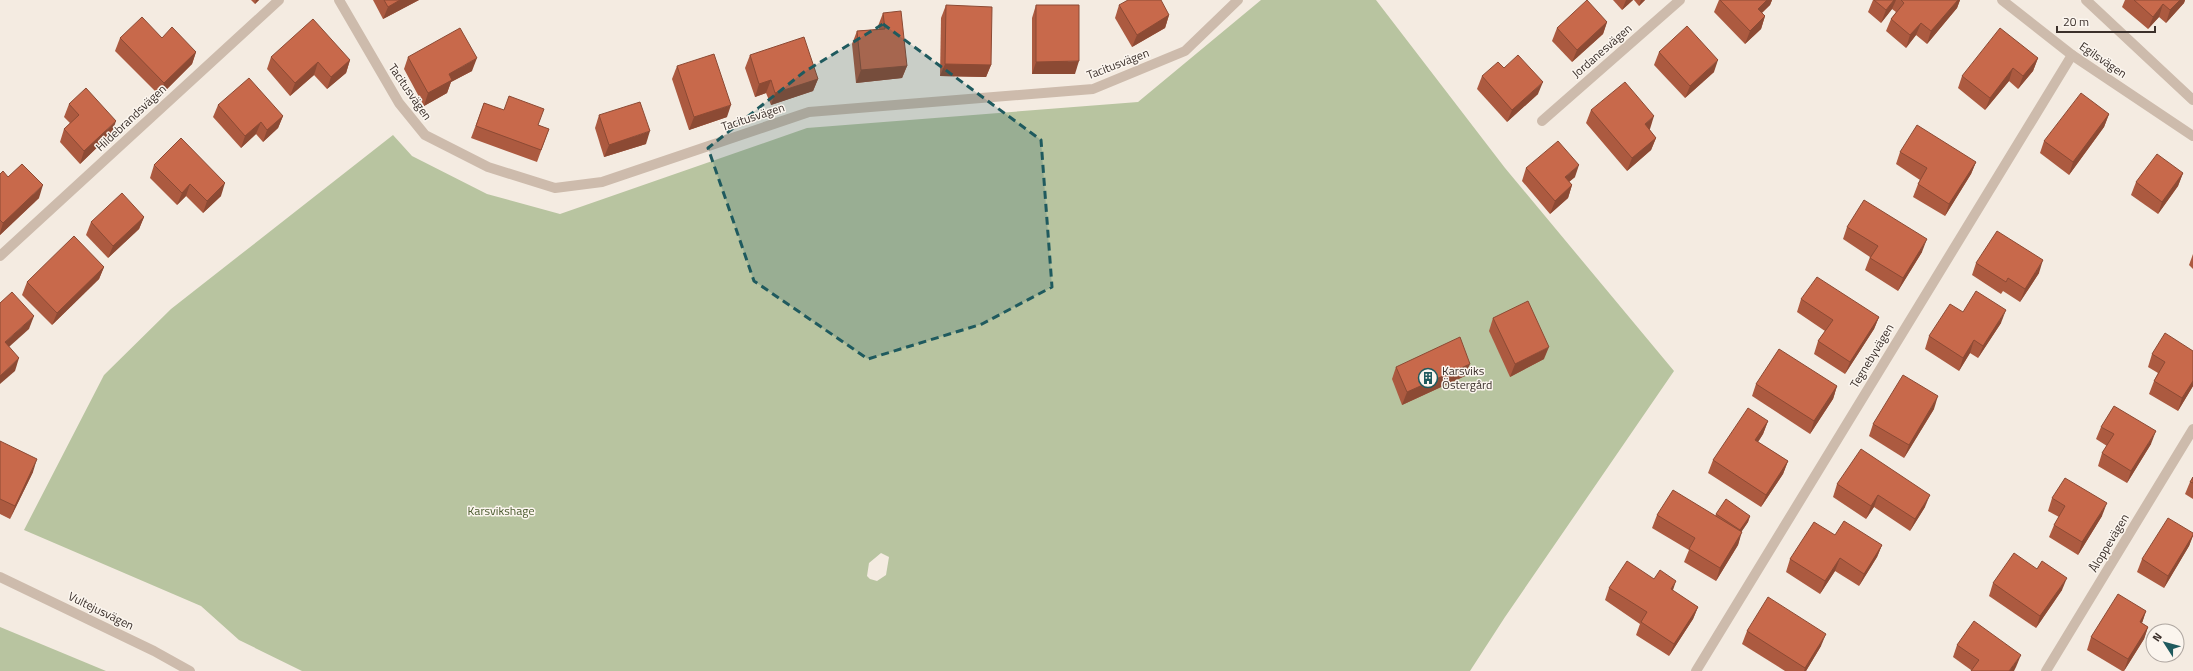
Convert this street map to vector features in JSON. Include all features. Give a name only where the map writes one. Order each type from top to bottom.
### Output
[{"type":"street","name":"Hildebrandsvägen","points":[[0,256],[280,0]]},
{"type":"street","name":"Tacitusvägen","points":[[339,0],[399,103],[425,135],[488,167],[556,188],[602,182],[809,112],[1093,89],[1185,51],[1238,0]]},
{"type":"street","name":"Jordanesvägen","points":[[1542,121],[1680,0]]},
{"type":"street","name":"Egilsvägen","points":[[2002,0],[2072,56],[2193,136]]},
{"type":"street","points":[[2086,0],[2193,100]]},
{"type":"street","name":"Tegnebyvägen","points":[[1696,671],[2072,56]]},
{"type":"street","name":"Åloppevägen","points":[[2046,671],[2193,429]]},
{"type":"street","name":"Vultejusvägen","points":[[0,577],[154,651],[190,671]]},
{"type":"highlighted area","points":[[883,24],[1041,140],[1052,287],[982,324],[868,359],[754,281],[708,148],[804,72]]},
{"type":"green space","name":"Karsvikshage","points":[[1261,0],[1376,0],[1505,168],[1674,371],[1505,617],[1470,671],[302,671],[239,640],[201,606],[24,530],[104,375],[171,309],[393,135],[412,156],[487,194],[560,214],[807,128],[1138,102]],"holes":[[[881,553],[889,557],[886,575],[877,581],[870,579],[867,576],[869,563]]]},
{"type":"green space","points":[[0,627],[106,671],[0,671]]},
{"type":"building","points":[[384,0],[400,0],[388,7]]},
{"type":"building","points":[[1128,0],[1161,0],[1169,15],[1137,35],[1119,5]]},
{"type":"building","points":[[1587,0],[1607,22],[1577,50],[1557,28]]},
{"type":"building","points":[[1720,0],[1767,0],[1758,9],[1765,16],[1750,31]]},
{"type":"building","points":[[1874,0],[1894,0],[1886,10]]},
{"type":"building","points":[[1901,0],[1958,0],[1931,31],[1921,23],[1910,35],[1891,19],[1904,3]]},
{"type":"building","points":[[2134,0],[2180,0],[2170,10],[2163,4],[2153,17]]},
{"type":"building","points":[[946,5],[992,7],[991,65],[945,64]]},
{"type":"building","points":[[1036,5],[1079,5],[1079,61],[1036,62]]},
{"type":"building","points":[[901,11],[907,66],[861,70],[857,31],[885,29],[883,13]]},
{"type":"building","points":[[142,17],[162,38],[172,27],[196,52],[164,83],[120,38]]},
{"type":"building","points":[[313,19],[350,60],[331,77],[318,62],[295,83],[271,57]]},
{"type":"building","points":[[1687,26],[1718,60],[1690,86],[1659,52]]},
{"type":"building","points":[[460,28],[477,58],[449,74],[452,80],[428,93],[408,57]]},
{"type":"building","points":[[2000,28],[2038,58],[2023,76],[2013,68],[1990,98],[1962,76]]},
{"type":"building","points":[[804,37],[818,79],[775,93],[771,80],[759,84],[750,55]]},
{"type":"building","points":[[714,54],[731,105],[694,117],[677,66]]},
{"type":"building","points":[[1518,55],[1543,82],[1512,110],[1482,76],[1498,62],[1504,68]]},
{"type":"building","points":[[249,78],[283,116],[267,130],[261,122],[245,136],[218,105]]},
{"type":"building","points":[[1625,82],[1654,116],[1645,124],[1656,138],[1632,158],[1591,110]]},
{"type":"building","points":[[86,88],[116,121],[84,151],[64,129],[79,115],[69,104]]},
{"type":"building","points":[[2081,93],[2109,114],[2073,162],[2044,141]]},
{"type":"building","points":[[509,96],[544,109],[538,125],[549,129],[541,150],[476,126],[484,103],[504,110]]},
{"type":"building","points":[[640,102],[650,131],[609,145],[599,115]]},
{"type":"building","points":[[1917,125],[1976,162],[1949,204],[1918,184],[1927,168],[1900,152]]},
{"type":"building","points":[[181,138],[225,183],[207,201],[190,184],[182,193],[154,165]]},
{"type":"building","points":[[1558,141],[1579,165],[1565,177],[1572,185],[1555,201],[1526,168]]},
{"type":"building","points":[[2157,154],[2183,173],[2162,202],[2136,182]]},
{"type":"building","points":[[22,164],[43,185],[3,223],[0,220],[0,174],[3,171],[8,177]]},
{"type":"building","points":[[122,193],[144,217],[113,246],[91,222]]},
{"type":"building","points":[[1864,200],[1927,239],[1903,278],[1870,258],[1878,246],[1847,227]]},
{"type":"building","points":[[1997,231],[2043,260],[2025,289],[2008,278],[2006,282],[1976,263]]},
{"type":"building","points":[[74,236],[104,267],[57,313],[27,282]]},
{"type":"building","points":[[1817,277],[1879,317],[1850,362],[1818,341],[1833,320],[1801,299]]},
{"type":"building","points":[[1976,291],[2006,310],[1983,346],[1974,340],[1963,358],[1929,336],[1950,304],[1963,312]]},
{"type":"building","points":[[12,292],[34,316],[5,342],[19,358],[0,376],[0,303]]},
{"type":"building","name":"Karsviks Östergård","points":[[1528,301],[1549,347],[1515,364],[1493,318]]},
{"type":"building","points":[[2165,333],[2193,351],[2193,381],[2182,398],[2154,381],[2165,362],[2152,354]]},
{"type":"building","points":[[1460,337],[1470,364],[1407,392],[1396,367]]},
{"type":"building","points":[[1779,349],[1837,386],[1814,421],[1756,384]]},
{"type":"building","points":[[1903,375],[1938,396],[1909,445],[1873,424]]},
{"type":"building","points":[[2114,406],[2156,431],[2131,471],[2102,453],[2114,434],[2101,427]]},
{"type":"building","points":[[1748,408],[1768,421],[1755,440],[1788,461],[1766,495],[1713,460]]},
{"type":"building","points":[[0,441],[37,459],[15,506],[0,499]]},
{"type":"building","points":[[1861,449],[1930,495],[1915,519],[1878,495],[1871,506],[1837,484]]},
{"type":"building","points":[[2065,478],[2107,503],[2082,542],[2054,525],[2065,506],[2052,498]]},
{"type":"building","points":[[1673,490],[1742,532],[1720,568],[1689,549],[1695,538],[1657,515]]},
{"type":"building","points":[[1726,499],[1750,516],[1740,530],[1716,514]]},
{"type":"building","points":[[2168,518],[2193,533],[2193,535],[2168,576],[2142,559]]},
{"type":"building","points":[[1844,521],[1882,545],[1864,574],[1840,558],[1825,581],[1790,559],[1814,522],[1835,535]]},
{"type":"building","points":[[2014,553],[2037,569],[2042,561],[2067,578],[2040,616],[1993,583]]},
{"type":"building","points":[[1627,561],[1654,579],[1660,570],[1676,581],[1671,589],[1698,607],[1674,644],[1641,622],[1647,612],[1609,588]]},
{"type":"building","points":[[2118,594],[2146,611],[2140,622],[2145,625],[2145,632],[2128,659],[2091,637]]},
{"type":"building","points":[[1768,597],[1826,634],[1805,668],[1747,631]]},
{"type":"building","points":[[1974,621],[2021,655],[2009,671],[1971,671],[1979,660],[1957,645]]},
{"type":"place","name":"Karsviks Östergård","points":[[1428,378]]}]
